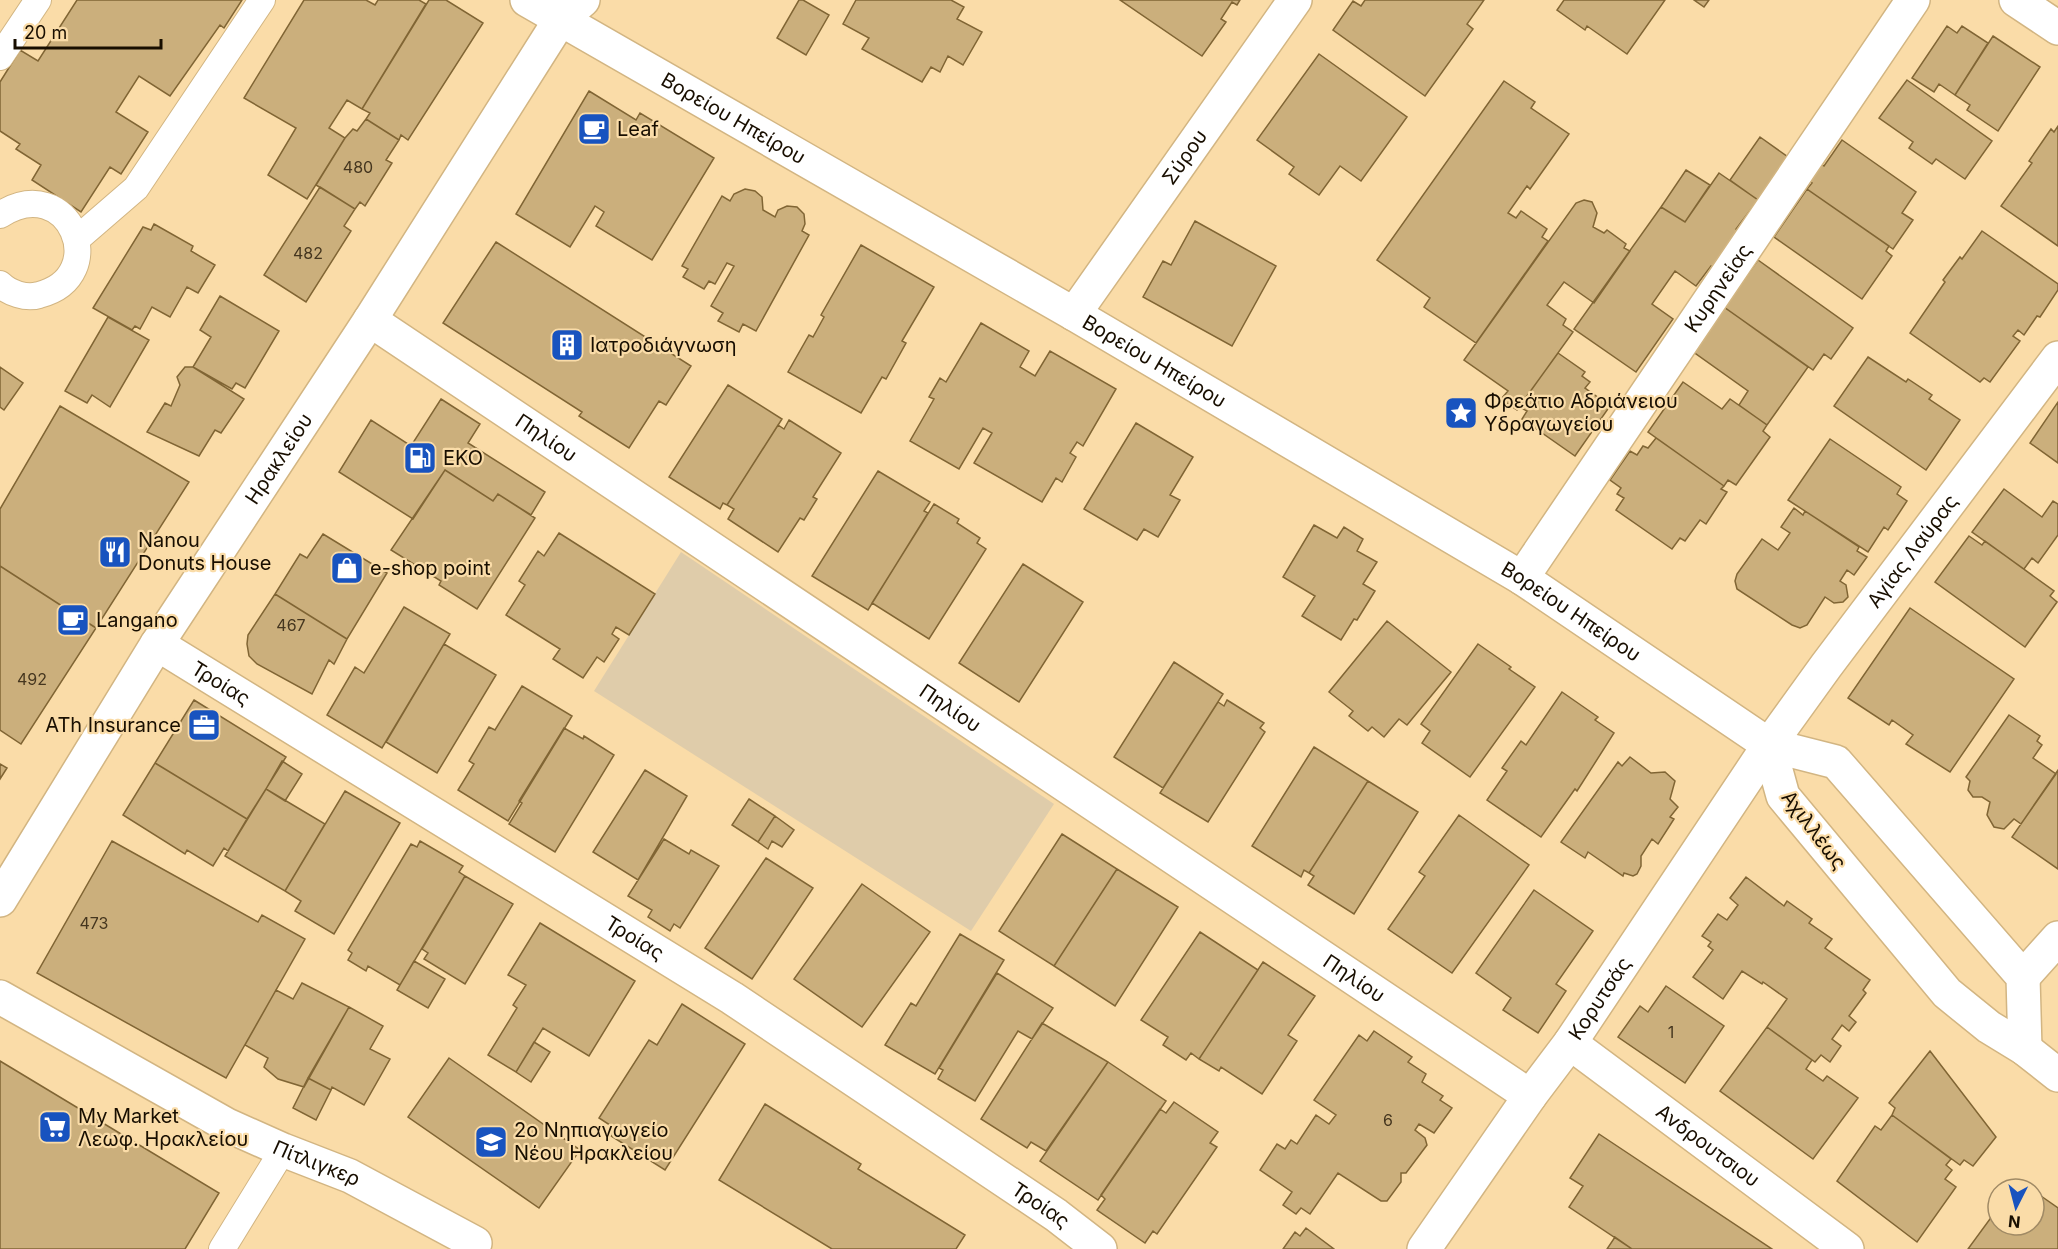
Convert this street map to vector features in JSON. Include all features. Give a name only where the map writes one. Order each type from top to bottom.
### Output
[{"type":"street","name":"Βορείου Ηπείρου","points":[[527,0],[569,7],[1074,314],[1522,578],[1769,745]]},
{"type":"street","name":"Σύρου","points":[[1074,314],[1295,0]]},
{"type":"street","name":"Κυρηνείας","points":[[1522,578],[1913,0]]},
{"type":"street","points":[[2016,0],[2058,28]]},
{"type":"street","name":"Ηρακλείου","points":[[0,900],[157,644],[370,320],[569,7]]},
{"type":"street","name":"Πηλίου","points":[[370,320],[1530,1096]]},
{"type":"street","name":"Αγίας Λαύρας","points":[[1769,745],[2058,358]]},
{"type":"street","name":"Τροίας","points":[[157,644],[732,998],[1056,1215],[1100,1249]]},
{"type":"street","points":[[1769,745],[1836,762],[2023,977],[2025,1049]]},
{"type":"street","name":"Κορυτσάς","points":[[1424,1249],[1530,1096],[1570,1043],[1769,745]]},
{"type":"street","name":"Αχιλλέως","points":[[1769,745],[1783,796],[1947,993],[1989,1027],[2025,1049],[2058,1075]]},
{"type":"street","points":[[2023,977],[2058,938]]},
{"type":"street","name":"Πίτλιγκερ","points":[[0,998],[227,1125],[350,1176],[476,1243]]},
{"type":"street","name":"Ανδρουτσιου","points":[[1570,1043],[1847,1249]]},
{"type":"lane","points":[[0,57],[38,0]]},
{"type":"lane","points":[[77,239],[136,188],[262,0]]},
{"type":"lane","points":[[0,215],[12,207],[28,203],[44,205],[59,212],[71,224],[77,239],[78,255],[73,271],[64,284],[50,293],[34,297],[18,295],[0,284]]},
{"type":"lane","points":[[222,1249],[283,1150]]},
{"type":"shaded area","points":[[681,552],[1054,804],[971,931],[594,691]]},
{"type":"building","points":[[77,0],[242,0],[224,28],[220,25],[170,96],[139,76],[116,112],[148,132],[121,174],[110,167],[81,212],[32,180],[41,165],[16,149],[20,144],[0,131],[0,82],[20,50],[38,61]]},
{"type":"building","points":[[304,0],[366,0],[375,5],[378,0],[419,0],[426,4],[362,109],[347,100],[329,128],[345,138],[307,199],[268,175],[296,128],[244,98]]},
{"type":"building","points":[[429,0],[446,0],[483,23],[408,140],[401,135],[399,140],[366,119],[370,113],[362,109]]},
{"type":"building","points":[[799,0],[829,15],[806,55],[777,38]]},
{"type":"building","points":[[856,0],[951,0],[964,7],[957,19],[982,32],[963,65],[948,56],[940,72],[931,67],[922,82],[862,49],[869,38],[843,24]]},
{"type":"building","points":[[1120,0],[1240,0],[1237,5],[1232,2],[1221,19],[1226,22],[1202,56]]},
{"type":"building","points":[[1365,0],[1484,0],[1467,24],[1473,29],[1425,96],[1333,30],[1353,1],[1361,6]]},
{"type":"building","points":[[1564,0],[1665,0],[1627,54],[1587,26],[1585,30],[1557,10]]},
{"type":"building","points":[[1694,0],[1709,0],[1704,7]]},
{"type":"building","points":[[1947,26],[1957,33],[1962,26],[1988,43],[1955,95],[1939,84],[1934,92],[1912,78]]},
{"type":"building","points":[[1993,36],[2040,67],[1998,131],[1967,110],[1970,105],[1955,95]]},
{"type":"building","points":[[1319,54],[1407,117],[1361,181],[1340,166],[1319,195],[1289,174],[1294,167],[1257,140]]},
{"type":"building","points":[[1907,80],[1992,141],[1965,179],[1936,159],[1932,164],[1909,148],[1913,142],[1879,118]]},
{"type":"building","points":[[1504,81],[1535,102],[1531,108],[1569,134],[1530,189],[1527,186],[1508,213],[1516,218],[1521,211],[1547,229],[1542,237],[1548,241],[1476,343],[1424,307],[1430,298],[1377,260]]},
{"type":"building","points":[[589,91],[636,120],[640,113],[714,158],[652,260],[596,226],[604,212],[595,206],[570,247],[516,214]]},
{"type":"building","points":[[366,119],[399,140],[386,160],[392,163],[365,206],[360,202],[355,209],[316,185],[345,138],[353,129],[357,131]]},
{"type":"building","points":[[2058,126],[2058,246],[2001,206],[2032,163],[2029,161],[2051,129],[2054,132]]},
{"type":"building","points":[[1760,137],[1788,157],[1758,200],[1730,180]]},
{"type":"building","points":[[1842,140],[1916,192],[1902,213],[1913,220],[1893,249],[1807,189],[1812,183],[1806,179],[1818,162],[1824,166]]},
{"type":"building","points":[[1686,170],[1710,185],[1685,222],[1661,207]]},
{"type":"building","points":[[1719,173],[1758,200],[1736,229],[1743,234],[1717,270],[1711,266],[1696,286],[1675,271],[1652,304],[1673,319],[1636,372],[1574,329],[1661,207],[1685,222]]},
{"type":"building","points":[[320,187],[355,209],[344,226],[351,231],[306,302],[264,275]]},
{"type":"building","points":[[745,189],[755,191],[762,197],[763,210],[775,217],[778,210],[787,206],[797,207],[804,214],[805,224],[802,231],[809,235],[756,331],[743,324],[739,332],[718,321],[723,313],[711,306],[734,266],[727,263],[715,284],[709,281],[704,289],[683,277],[688,269],[682,266],[722,196],[730,201],[734,194]]},
{"type":"building","points":[[1807,189],[1889,246],[1886,251],[1892,256],[1862,299],[1774,237]]},
{"type":"building","points":[[1584,200],[1592,202],[1597,213],[1593,227],[1604,233],[1607,230],[1626,244],[1624,248],[1630,251],[1594,303],[1564,282],[1547,305],[1566,319],[1563,325],[1573,332],[1517,410],[1501,399],[1508,391],[1464,360],[1576,203]]},
{"type":"building","points":[[1195,221],[1276,266],[1232,346],[1143,297],[1163,261],[1171,265]]},
{"type":"building","points":[[154,224],[193,246],[191,251],[215,265],[198,293],[187,287],[170,317],[152,307],[140,329],[135,326],[132,330],[93,308],[143,227],[151,230]]},
{"type":"building","points":[[1982,231],[2058,284],[2058,290],[2040,317],[2037,316],[2024,335],[2018,330],[2013,336],[2020,341],[1990,382],[1984,378],[1980,382],[1910,333],[1945,282],[1943,280]]},
{"type":"building","name":"Ιατροδιάγνωση","points":[[496,242],[691,366],[666,405],[659,401],[629,448],[579,416],[582,412],[443,323]]},
{"type":"building","points":[[861,245],[934,287],[902,341],[906,343],[886,379],[882,377],[861,413],[788,372],[809,335],[813,337],[824,317],[821,315]]},
{"type":"building","points":[[1758,260],[1853,328],[1831,359],[1824,354],[1813,370],[1724,307]]},
{"type":"building","points":[[220,296],[279,331],[245,388],[236,383],[232,389],[193,367],[211,337],[200,330]]},
{"type":"building","points":[[1724,307],[1808,367],[1767,425],[1739,405],[1748,391],[1692,351]]},
{"type":"building","points":[[108,317],[149,340],[110,407],[92,395],[87,403],[65,391]]},
{"type":"building","points":[[981,323],[1029,351],[1020,367],[1035,376],[1050,351],[1116,389],[1083,446],[1077,442],[1070,453],[1076,457],[1062,482],[1056,478],[1042,502],[974,463],[992,433],[983,428],[959,469],[910,441],[934,399],[929,397],[940,378],[946,382]]},
{"type":"building","points":[[1558,353],[1585,372],[1582,376],[1590,382],[1585,388],[1610,406],[1575,456],[1522,419],[1527,411],[1519,407]]},
{"type":"building","points":[[1868,357],[1906,382],[1908,379],[1932,395],[1929,399],[1960,420],[1926,470],[1834,406]]},
{"type":"building","points":[[0,367],[23,383],[4,410],[0,407]]},
{"type":"building","points":[[185,367],[193,367],[244,399],[221,433],[215,430],[199,456],[147,432],[165,403],[171,406],[180,385],[177,377]]},
{"type":"building","points":[[1683,382],[1722,409],[1730,399],[1767,425],[1763,431],[1770,437],[1736,485],[1728,480],[1724,486],[1648,432]]},
{"type":"building","points":[[728,385],[782,419],[727,505],[723,503],[720,509],[669,477]]},
{"type":"building","name":"EKO","points":[[441,399],[480,424],[468,443],[545,492],[531,515],[498,494],[493,501],[445,470],[413,519],[339,472],[371,420],[411,446]]},
{"type":"building","points":[[2058,402],[2058,463],[2030,443]]},
{"type":"building","points":[[60,406],[189,482],[96,628],[0,566],[0,509]]},
{"type":"building","points":[[789,420],[841,453],[813,497],[817,499],[804,520],[800,518],[778,552],[728,519],[734,509],[727,505],[778,425],[784,429]]},
{"type":"building","points":[[1136,423],[1193,457],[1170,495],[1180,500],[1158,537],[1144,529],[1137,540],[1084,509]]},
{"type":"building","points":[[1656,438],[1724,486],[1721,489],[1727,492],[1706,524],[1700,520],[1685,541],[1680,538],[1672,549],[1616,510],[1624,498],[1617,494],[1621,488],[1610,480],[1630,451],[1637,455],[1643,446],[1648,448]]},
{"type":"building","points":[[1830,439],[1901,487],[1897,494],[1907,501],[1888,530],[1884,527],[1868,552],[1788,500]]},
{"type":"building","points":[[445,470],[493,501],[498,494],[535,518],[477,609],[439,585],[441,581],[391,550]]},
{"type":"building","points":[[878,471],[930,502],[924,511],[928,513],[868,610],[812,576]]},
{"type":"building","points":[[2004,489],[2042,517],[2053,501],[2058,504],[2058,535],[2038,563],[2032,558],[2024,569],[1972,532]]},
{"type":"building","points":[[934,504],[959,519],[957,523],[980,538],[977,543],[986,549],[929,639],[872,603]]},
{"type":"building","points":[[1794,508],[1803,515],[1805,511],[1859,547],[1857,551],[1867,557],[1854,575],[1847,570],[1840,581],[1846,585],[1848,597],[1843,602],[1834,603],[1825,597],[1807,625],[1800,628],[1737,589],[1735,581],[1737,574],[1762,539],[1778,550],[1790,533],[1781,527]]},
{"type":"building","points":[[1314,525],[1337,538],[1344,527],[1363,539],[1357,551],[1377,562],[1363,584],[1375,591],[1341,640],[1302,616],[1315,596],[1283,577]]},
{"type":"building","points":[[559,533],[655,594],[629,635],[616,627],[612,634],[619,639],[604,662],[597,657],[583,678],[553,659],[560,649],[506,615],[525,585],[519,581],[538,551],[544,556]]},
{"type":"building","points":[[323,534],[387,573],[347,639],[275,594],[300,554],[307,558]]},
{"type":"building","points":[[1969,536],[1982,545],[1985,541],[2054,591],[2050,596],[2057,602],[2025,647],[1935,582]]},
{"type":"building","points":[[1023,564],[1083,602],[1019,702],[959,663]]},
{"type":"building","points":[[0,566],[96,628],[21,744],[0,730]]},
{"type":"building","points":[[275,594],[347,639],[334,664],[329,660],[312,694],[257,664],[249,656],[248,635]]},
{"type":"building","points":[[404,607],[450,634],[382,748],[327,715],[355,667],[364,673]]},
{"type":"building","points":[[1910,608],[2014,679],[1950,772],[1906,744],[1913,735],[1892,720],[1889,725],[1848,698]]},
{"type":"building","points":[[1387,621],[1451,672],[1407,725],[1399,719],[1384,737],[1372,727],[1368,731],[1349,716],[1353,711],[1329,692]]},
{"type":"building","points":[[444,644],[496,675],[437,773],[386,742]]},
{"type":"building","points":[[1478,644],[1535,687],[1470,777],[1422,743],[1430,731],[1421,724]]},
{"type":"building","points":[[1174,662],[1223,694],[1163,788],[1114,757]]},
{"type":"building","points":[[522,686],[572,716],[508,821],[458,790],[474,764],[469,761],[489,727],[495,730]]},
{"type":"building","points":[[1562,692],[1598,717],[1595,720],[1614,733],[1577,791],[1575,789],[1541,837],[1487,800],[1507,771],[1502,768],[1521,741],[1526,745]]},
{"type":"building","points":[[194,700],[286,757],[247,819],[155,763]]},
{"type":"building","points":[[1227,700],[1264,723],[1260,728],[1265,732],[1208,822],[1160,793],[1218,702],[1224,706]]},
{"type":"building","points":[[2009,715],[2040,736],[2037,741],[2042,745],[2033,758],[2056,774],[2021,824],[2014,819],[2004,829],[1994,827],[1987,815],[1990,802],[1982,797],[1973,797],[1968,790],[1970,781],[1966,777]]},
{"type":"building","points":[[564,728],[583,739],[584,736],[614,755],[555,852],[509,824],[522,803],[519,801]]},
{"type":"building","points":[[1314,747],[1368,781],[1309,873],[1304,870],[1301,877],[1252,846]]},
{"type":"building","points":[[1630,757],[1651,773],[1665,772],[1675,781],[1670,799],[1678,807],[1670,817],[1674,819],[1658,844],[1652,839],[1641,856],[1641,866],[1637,874],[1633,876],[1624,873],[1623,876],[1588,852],[1585,858],[1561,842],[1618,762],[1622,766]]},
{"type":"building","points":[[282,761],[302,774],[285,801],[266,789]]},
{"type":"building","points":[[155,763],[247,819],[228,851],[224,848],[213,866],[187,850],[185,854],[123,815]]},
{"type":"building","points":[[0,764],[7,768],[0,779]]},
{"type":"building","points":[[645,770],[687,796],[638,880],[593,852]]},
{"type":"building","points":[[2058,770],[2058,869],[2012,837]]},
{"type":"building","points":[[1368,781],[1418,812],[1354,914],[1308,885],[1314,876],[1309,873]]},
{"type":"building","points":[[266,789],[325,824],[285,891],[225,856]]},
{"type":"building","points":[[345,791],[400,823],[334,934],[295,911],[301,901],[285,891]]},
{"type":"building","points":[[749,799],[775,816],[758,842],[732,825]]},
{"type":"building","points":[[1459,815],[1529,865],[1452,973],[1388,929],[1425,876],[1419,872]]},
{"type":"building","points":[[775,816],[794,830],[782,847],[772,841],[768,849],[758,842]]},
{"type":"building","points":[[1062,834],[1117,869],[1054,966],[999,931]]},
{"type":"building","points":[[664,839],[689,854],[691,850],[719,866],[680,928],[674,924],[670,931],[648,917],[652,910],[628,896]]},
{"type":"building","points":[[112,841],[258,922],[262,915],[305,939],[226,1078],[37,973]]},
{"type":"building","points":[[420,841],[463,866],[459,872],[465,876],[400,985],[368,966],[366,971],[348,960],[352,953],[348,950],[411,844],[417,847]]},
{"type":"building","points":[[766,858],[813,888],[752,979],[705,948]]},
{"type":"building","points":[[1117,869],[1178,907],[1115,1006],[1054,966]]},
{"type":"building","points":[[465,876],[513,904],[465,984],[424,959],[428,953],[422,949]]},
{"type":"building","points":[[1746,877],[1784,906],[1787,901],[1812,919],[1809,923],[1832,939],[1825,948],[1870,980],[1863,990],[1866,993],[1849,1016],[1856,1022],[1849,1031],[1842,1025],[1832,1039],[1841,1046],[1830,1062],[1821,1055],[1815,1062],[1767,1027],[1787,999],[1763,982],[1762,984],[1742,971],[1723,999],[1693,977],[1713,950],[1708,946],[1711,942],[1702,936],[1718,914],[1727,920],[1738,905],[1730,898]]},
{"type":"building","points":[[862,884],[930,932],[862,1027],[794,979]]},
{"type":"building","points":[[1534,890],[1593,931],[1556,984],[1566,991],[1538,1033],[1503,1010],[1511,998],[1476,973]]},
{"type":"building","points":[[540,923],[635,981],[589,1056],[543,1028],[516,1072],[488,1055],[517,1008],[513,1005],[526,985],[508,975]]},
{"type":"building","points":[[1200,932],[1258,970],[1199,1059],[1191,1053],[1186,1060],[1163,1045],[1168,1037],[1141,1020]]},
{"type":"building","points":[[960,934],[1004,960],[935,1074],[885,1045],[911,1003],[916,1006]]},
{"type":"building","points":[[414,961],[445,979],[428,1008],[397,990]]},
{"type":"building","points":[[1263,962],[1315,996],[1288,1035],[1297,1041],[1262,1094],[1221,1067],[1219,1071],[1199,1059]]},
{"type":"building","points":[[997,973],[1053,1008],[1032,1039],[1018,1031],[975,1101],[938,1079],[943,1070],[939,1068]]},
{"type":"building","points":[[302,983],[349,1007],[304,1087],[278,1079],[264,1067],[268,1058],[245,1045],[276,990],[293,999]]},
{"type":"building","points":[[1666,986],[1724,1026],[1685,1083],[1618,1037],[1640,1006],[1648,1012]]},
{"type":"building","points":[[682,1004],[745,1044],[665,1170],[608,1134],[613,1127],[599,1118],[649,1040],[657,1045]]},
{"type":"building","points":[[349,1007],[383,1026],[370,1049],[390,1059],[364,1105],[332,1087],[331,1090],[308,1078]]},
{"type":"building","points":[[1042,1023],[1108,1062],[1046,1151],[1031,1142],[1027,1148],[981,1119]]},
{"type":"building","points":[[1767,1027],[1812,1060],[1806,1069],[1823,1081],[1827,1076],[1858,1098],[1813,1159],[1720,1091]]},
{"type":"building","points":[[1374,1031],[1412,1057],[1408,1062],[1426,1074],[1422,1082],[1443,1096],[1440,1100],[1452,1108],[1434,1133],[1419,1124],[1415,1130],[1425,1138],[1427,1145],[1406,1173],[1401,1173],[1401,1182],[1387,1201],[1381,1201],[1338,1173],[1310,1214],[1301,1208],[1296,1214],[1283,1205],[1292,1192],[1260,1170],[1277,1144],[1285,1149],[1291,1140],[1297,1144],[1316,1115],[1329,1124],[1336,1115],[1314,1100],[1359,1035],[1367,1041]]},
{"type":"building","points":[[534,1042],[550,1052],[531,1082],[516,1072]]},
{"type":"building","points":[[1930,1051],[1996,1137],[1973,1166],[1964,1160],[1960,1165],[1892,1115],[1895,1108],[1889,1103]]},
{"type":"building","points":[[449,1058],[580,1150],[539,1208],[408,1117]]},
{"type":"building","name":"My Market Λεωφ. Ηρακλείου","points":[[0,1061],[219,1193],[185,1249],[0,1249]]},
{"type":"building","points":[[1108,1062],[1166,1101],[1098,1200],[1040,1161]]},
{"type":"building","points":[[308,1078],[331,1090],[316,1120],[293,1108]]},
{"type":"building","points":[[1174,1102],[1218,1132],[1210,1143],[1217,1147],[1157,1234],[1153,1231],[1145,1243],[1097,1210],[1105,1199],[1101,1195],[1160,1109],[1166,1113]]},
{"type":"building","points":[[765,1104],[861,1164],[858,1169],[965,1235],[956,1249],[832,1249],[719,1180]]},
{"type":"building","points":[[1892,1115],[1951,1159],[1946,1165],[1952,1170],[1945,1179],[1956,1187],[1917,1242],[1837,1181],[1875,1126],[1881,1130]]},
{"type":"building","points":[[1599,1134],[1772,1249],[1632,1249],[1569,1207],[1583,1186],[1570,1178]]},
{"type":"building","points":[[2046,1200],[2058,1208],[2058,1249],[1968,1249],[1986,1224],[1986,1237],[2046,1237]]},
{"type":"building","points":[[1306,1228],[1334,1249],[1283,1249],[1295,1232],[1300,1236]]},
{"type":"building","points":[[1615,1237],[1632,1249],[1607,1249]]},
{"type":"place","name":"Leaf","points":[[594,129]]},
{"type":"place","name":"Ιατροδιάγνωση","points":[[567,345]]},
{"type":"place","name":"Φρεάτιο Αδριάνειου Υδραγωγείου","points":[[1461,413]]},
{"type":"place","name":"EKO","points":[[420,458]]},
{"type":"place","name":"Nanou Donuts House","points":[[115,552]]},
{"type":"place","name":"e-shop point","points":[[347,568]]},
{"type":"place","name":"Langano","points":[[73,620]]},
{"type":"place","name":"ATh Insurance","points":[[204,725]]},
{"type":"place","name":"My Market Λεωφ. Ηρακλείου","points":[[55,1127]]},
{"type":"place","name":"2ο Νηπιαγωγείο Νέου Ηρακλείου","points":[[491,1142]]}]
